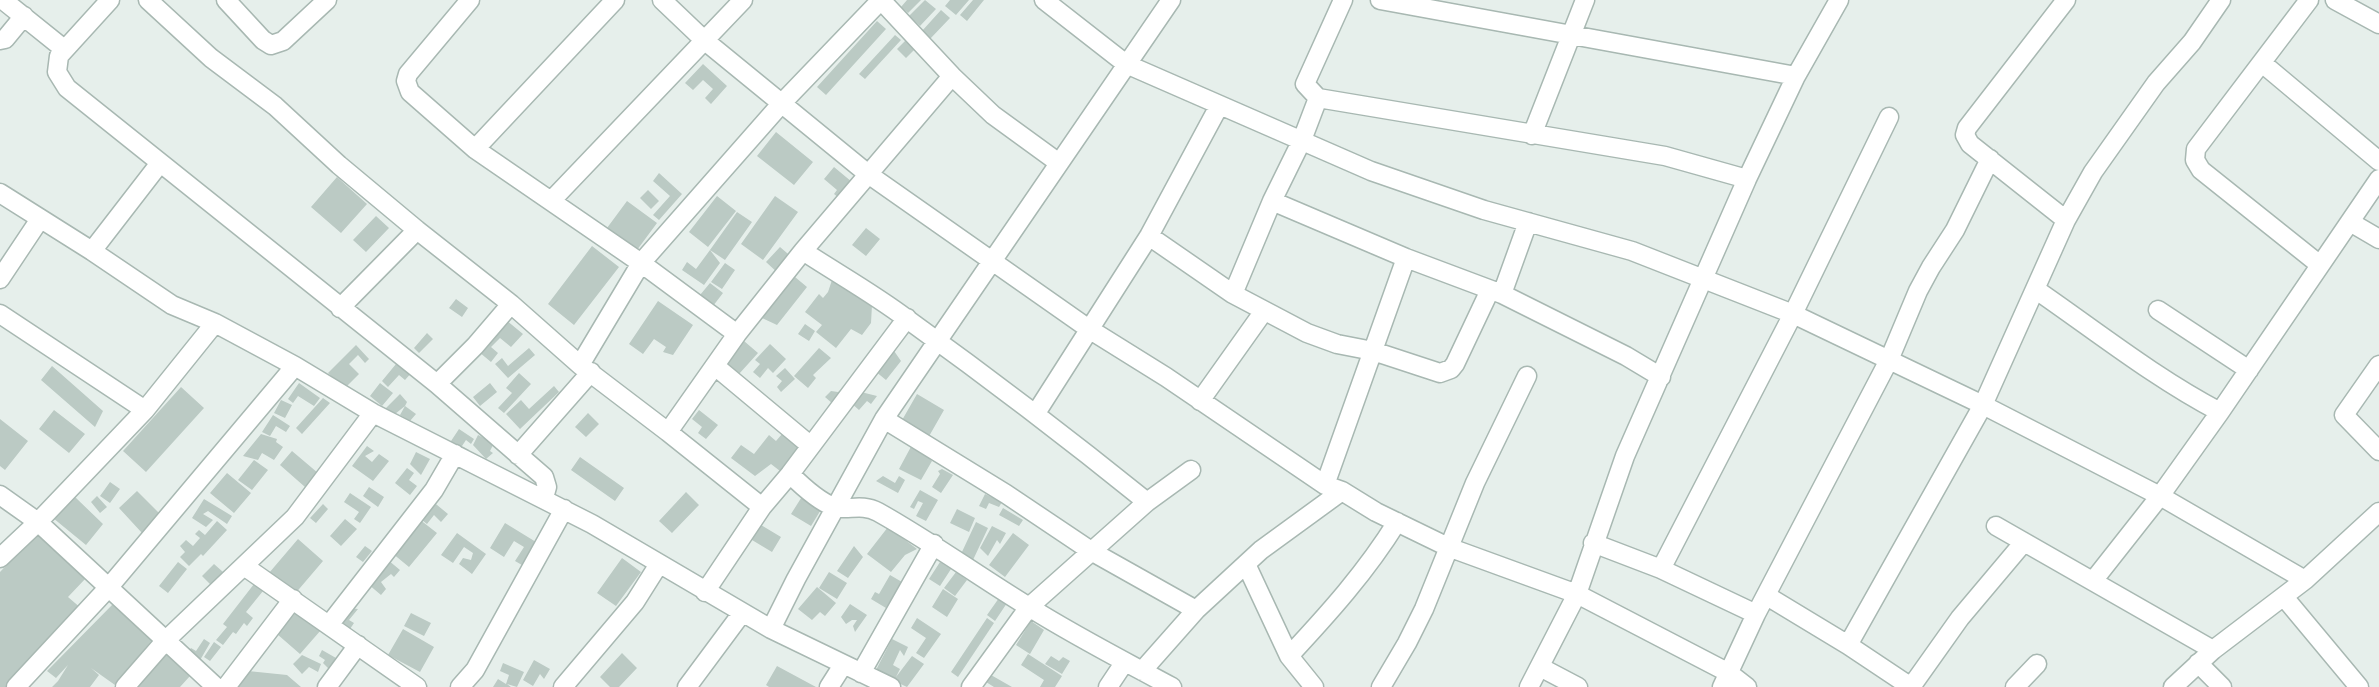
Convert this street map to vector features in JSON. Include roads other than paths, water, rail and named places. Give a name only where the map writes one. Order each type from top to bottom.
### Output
[{"type":"street","points":[[3,0],[64,49]]},
{"type":"street","points":[[110,0],[59,56],[57,72],[67,88],[437,384],[544,477],[547,487],[544,498]]},
{"type":"street","points":[[148,0],[211,58],[275,106],[339,165],[417,230],[511,304],[586,369],[762,507]]},
{"type":"street","points":[[226,0],[263,40],[271,45],[283,41],[327,0]]},
{"type":"street","points":[[470,0],[408,74],[406,81],[410,93],[475,148],[641,263],[737,334]]},
{"type":"street","points":[[475,148],[615,0]]},
{"type":"street","points":[[662,0],[704,40],[868,174],[1089,329],[1325,485],[1342,491],[1448,547],[1577,594],[1725,680],[1747,687]]},
{"type":"street","points":[[551,201],[743,0]]},
{"type":"street","points":[[518,455],[586,369],[641,263],[781,104],[881,0],[952,76],[993,115],[1059,163]]},
{"type":"street","points":[[1044,0],[1126,64],[1371,171],[1484,210],[1632,251],[1793,314],[1983,405],[2160,496],[2305,580]]},
{"type":"street","points":[[1343,0],[1305,84],[1318,98],[1665,156],[1747,179]]},
{"type":"street","points":[[1380,0],[1796,76]]},
{"type":"street","points":[[1532,135],[1585,0]]},
{"type":"street","points":[[1529,687],[1577,594],[1625,456],[1747,179],[1796,76],[1839,0]]},
{"type":"street","points":[[2066,0],[1967,128],[1965,135],[1970,144],[2066,220]]},
{"type":"street","points":[[1848,645],[1983,405],[2066,220],[2092,172],[2156,83],[2192,42],[2221,0]]},
{"type":"street","points":[[2309,0],[2196,148],[2194,160],[2201,170],[2320,265]]},
{"type":"street","points":[[2335,0],[2379,24]]},
{"type":"street","points":[[771,629],[884,418],[1168,1]]},
{"type":"street","points":[[0,40],[5,39],[24,16]]},
{"type":"street","points":[[2262,63],[2379,161]]},
{"type":"street","points":[[668,432],[737,334],[803,251],[952,76]]},
{"type":"street","points":[[1233,294],[1272,201],[1302,140],[1318,98]]},
{"type":"street","points":[[1036,413],[1149,236],[1219,106]]},
{"type":"street","points":[[1661,569],[1793,314],[1889,117]]},
{"type":"street","points":[[1725,680],[1756,614],[1889,360],[1918,291],[1955,230],[1990,159]]},
{"type":"street","points":[[92,250],[160,163]]},
{"type":"street","points":[[2093,581],[2160,496],[2220,412],[2379,179]]},
{"type":"street","points":[[0,193],[92,250],[172,306],[215,323],[295,366],[373,413],[564,509],[771,629],[891,687]]},
{"type":"street","points":[[1272,201],[1406,258],[1496,292],[1626,356],[1661,377]]},
{"type":"street","points":[[0,279],[40,219]]},
{"type":"street","points":[[1149,236],[1233,294],[1307,333],[1337,344],[1373,351],[1444,373],[1455,364],[1496,292],[1528,222]]},
{"type":"street","points":[[2350,222],[2379,240]]},
{"type":"street","points":[[340,308],[417,230]]},
{"type":"street","points":[[803,251],[907,318],[937,343],[1036,413],[1148,502]]},
{"type":"street","points":[[1325,485],[1406,258]]},
{"type":"street","points":[[2035,289],[2166,382],[2220,412]]},
{"type":"street","points":[[437,384],[475,346],[511,304]]},
{"type":"street","points":[[2158,310],[2249,370]]},
{"type":"street","points":[[1200,401],[1264,311]]},
{"type":"street","points":[[0,314],[145,410]]},
{"type":"street","points":[[705,592],[762,507],[790,474],[907,318]]},
{"type":"street","points":[[0,558],[38,522],[145,410],[215,323]]},
{"type":"street","points":[[2379,365],[2344,415],[2379,451]]},
{"type":"street","points":[[16,687],[109,587],[295,366]]},
{"type":"street","points":[[715,366],[811,446]]},
{"type":"street","points":[[1381,687],[1407,644],[1424,609],[1475,483],[1527,376]]},
{"type":"street","points":[[125,687],[166,640],[295,517],[321,486],[373,413]]},
{"type":"street","points":[[884,418],[1006,494],[1091,551],[1196,610]]},
{"type":"street","points":[[329,625],[434,490],[455,454]]},
{"type":"street","points":[[971,687],[1029,607],[1148,502],[1191,470]]},
{"type":"street","points":[[790,474],[811,493],[835,507],[859,506],[875,510],[934,544],[1029,607],[1124,663],[1172,687]]},
{"type":"street","points":[[1142,671],[1196,610],[1245,564],[1342,491]]},
{"type":"street","points":[[0,495],[38,522],[216,687]]},
{"type":"street","points":[[460,687],[475,670],[564,509]]},
{"type":"street","points":[[1290,656],[1347,594],[1377,555],[1397,522]]},
{"type":"street","points":[[2173,687],[2213,650],[2284,597],[2376,523]]},
{"type":"street","points":[[1996,526],[2213,650]]},
{"type":"street","points":[[1767,596],[1848,645],[1911,687],[1960,618],[2024,542]]},
{"type":"street","points":[[1593,543],[1661,569],[1756,614]]},
{"type":"street","points":[[861,674],[934,544]]},
{"type":"street","points":[[563,687],[635,602],[659,564]]},
{"type":"street","points":[[1245,564],[1290,656],[1314,687]]},
{"type":"street","points":[[244,566],[417,687]]},
{"type":"street","points":[[2284,597],[2359,687]]},
{"type":"street","points":[[226,687],[293,600]]},
{"type":"street","points":[[687,687],[742,613]]},
{"type":"street","points":[[327,687],[358,645]]},
{"type":"street","points":[[1108,687],[1124,663]]},
{"type":"street","points":[[2198,663],[2222,687]]},
{"type":"street","points":[[2015,687],[2037,664]]},
{"type":"street","points":[[829,687],[843,665]]},
{"type":"street","points":[[1540,667],[1578,687]]}]
